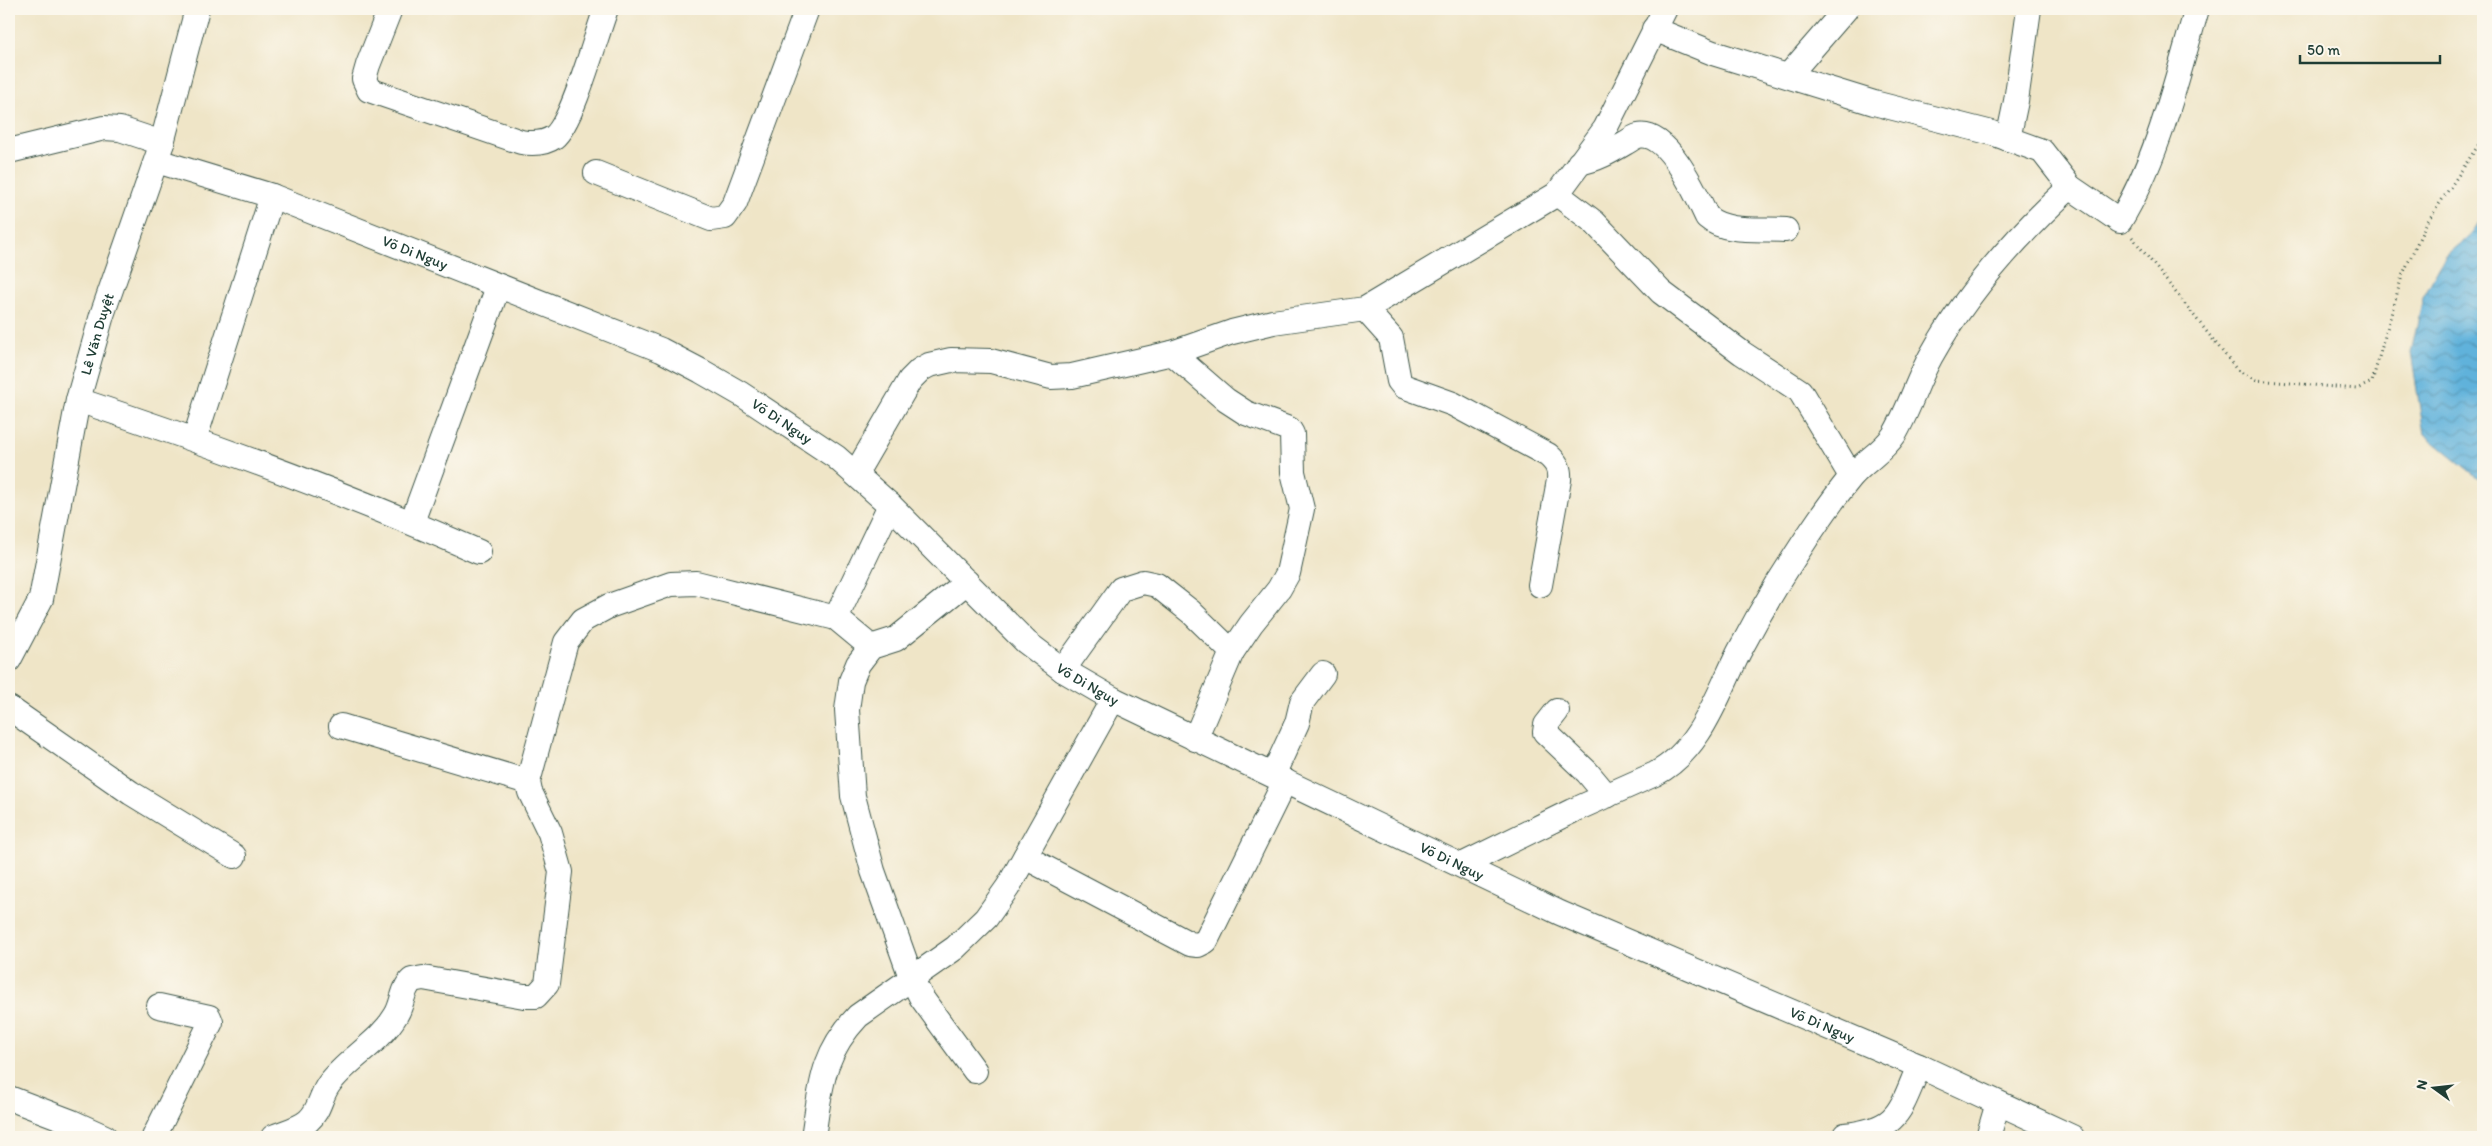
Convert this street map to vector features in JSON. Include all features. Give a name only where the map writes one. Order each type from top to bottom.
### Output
[{"type":"street","name":"Lê Văn Duyệt","points":[[9,660],[41,599],[78,400],[102,315],[160,152],[197,9]]},
{"type":"street","points":[[390,9],[364,79],[369,90],[521,142],[532,144],[541,143],[554,137],[568,118],[606,9]]},
{"type":"street","points":[[596,173],[712,219],[725,217],[735,203],[808,9]]},
{"type":"street","points":[[856,473],[910,380],[920,370],[929,365],[951,360],[991,361],[1042,375],[1062,377],[1172,353],[1232,332],[1273,322],[1365,309],[1557,194],[1605,129],[1665,9]]},
{"type":"street","points":[[1788,76],[1846,9]]},
{"type":"street","points":[[2008,139],[2016,101],[2029,9]]},
{"type":"street","points":[[1654,30],[1713,53],[1874,103],[1963,124],[2042,151],[2070,187],[2120,221],[2137,193],[2150,160],[2172,96],[2196,9]]},
{"type":"street","name":"Võ Di Nguy","points":[[9,151],[104,128],[120,129],[160,152],[669,354],[741,394],[823,446],[856,473],[890,505],[1026,642],[1062,670],[1113,699],[1462,864],[1560,913],[1919,1066],[2072,1137]]},
{"type":"street","points":[[1579,163],[1597,158],[1638,136],[1650,137],[1661,144],[1676,161],[1707,217],[1715,224],[1726,227],[1786,230]]},
{"type":"street","points":[[1462,864],[1666,768],[1684,753],[1698,734],[1739,651],[1774,589],[1851,476],[1894,435],[1931,357],[1969,298],[2042,213],[2070,187]]},
{"type":"street","points":[[1557,194],[1594,222],[1661,292],[1742,353],[1800,392],[1851,476]]},
{"type":"street","points":[[195,438],[272,196]]},
{"type":"street","points":[[412,522],[498,287]]},
{"type":"street","points":[[1365,309],[1392,338],[1399,380],[1403,386],[1453,404],[1555,461],[1560,471],[1559,480],[1540,585]]},
{"type":"street","points":[[1172,353],[1226,400],[1246,413],[1284,425],[1292,434],[1293,472],[1302,501],[1302,509],[1288,573],[1279,589],[1251,624],[1232,652],[1195,739]]},
{"type":"street","points":[[78,400],[195,438],[412,522],[479,552]]},
{"type":"street","points":[[836,618],[890,505]]},
{"type":"street","points":[[967,582],[896,639],[871,647],[858,664],[851,681],[847,710],[853,796],[873,871],[911,977],[921,997],[975,1072]]},
{"type":"street","points":[[1062,670],[1121,589],[1143,582],[1157,585],[1168,593],[1192,612],[1232,652]]},
{"type":"street","points":[[273,1137],[306,1123],[312,1118],[317,1112],[330,1083],[372,1045],[397,1014],[406,987],[412,980],[423,978],[524,996],[536,996],[542,991],[549,977],[561,872],[550,833],[530,792],[528,782],[566,642],[584,620],[609,606],[671,584],[696,583],[836,618],[871,647]]},
{"type":"street","points":[[1026,857],[1190,944],[1198,945],[1206,941],[1279,778],[1302,702],[1323,674]]},
{"type":"street","points":[[813,1137],[824,1071],[831,1052],[845,1030],[858,1016],[911,977],[955,948],[971,934],[1008,887],[1113,699]]},
{"type":"street","points":[[9,708],[130,793],[234,856]]},
{"type":"street","points":[[1557,711],[1546,725],[1545,732],[1547,737],[1577,761],[1607,796]]},
{"type":"street","points":[[342,726],[528,782]]},
{"type":"street","points":[[154,1137],[211,1022],[209,1017],[159,1006]]},
{"type":"street","points":[[1844,1135],[1876,1129],[1892,1120],[1906,1097],[1919,1066]]},
{"type":"street","points":[[9,1098],[105,1137]]},
{"type":"street","points":[[1988,1137],[1998,1103]]},
{"type":"path","points":[[2120,221],[2237,370],[2256,380],[2357,388],[2372,382],[2402,276],[2426,224],[2483,138]]},
{"type":"water","points":[[2483,213],[2483,482],[2424,434],[2411,353],[2423,297],[2446,255],[2471,234]]}]
